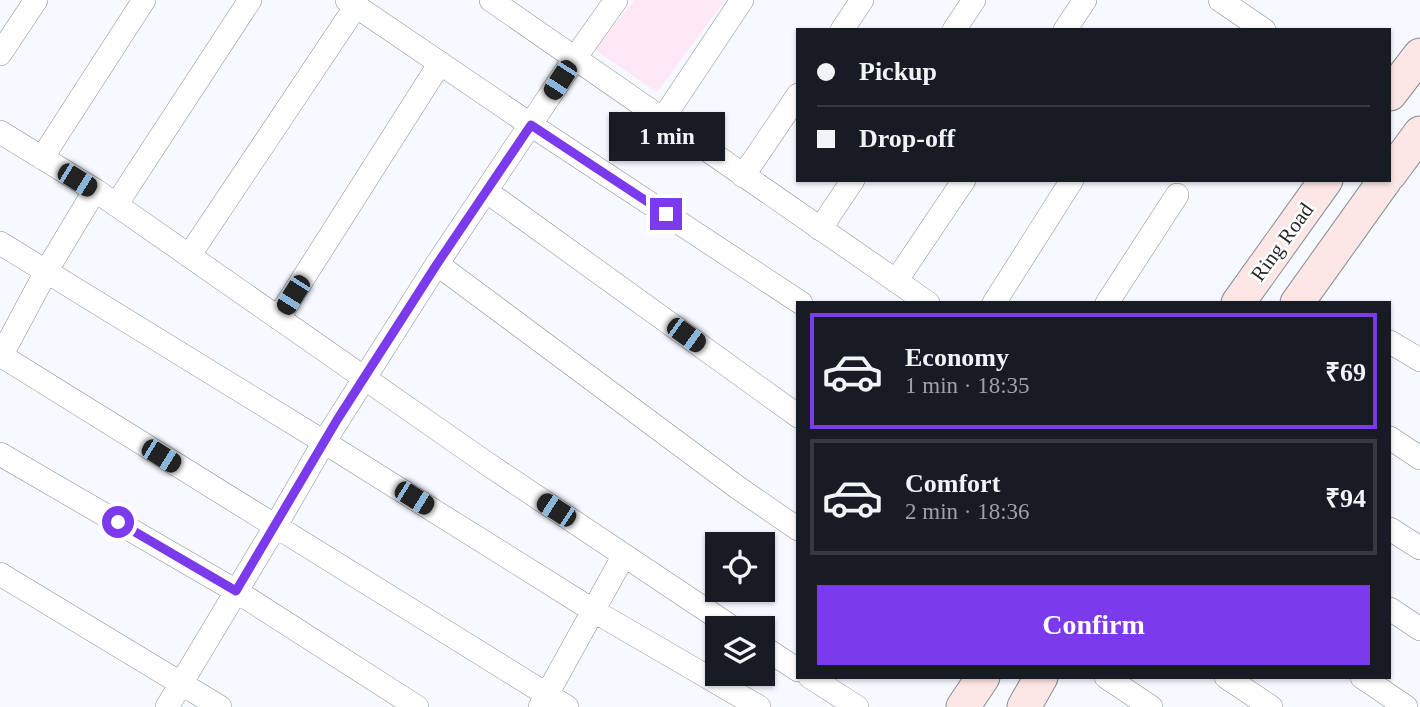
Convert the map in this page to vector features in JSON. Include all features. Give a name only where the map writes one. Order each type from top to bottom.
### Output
[{"type":"main road","points":[[1391,93],[1420,55]]},
{"type":"main road","points":[[1391,173],[1418,141]]},
{"type":"main road","name":"Ring Road","points":[[1239,301],[1325,182]]},
{"type":"main road","points":[[1308,299],[1384,182]]},
{"type":"main road","points":[[963,707],[982,679]]},
{"type":"main road","points":[[1024,707],[1040,679]]},
{"type":"street","points":[[0,54],[36,0]]},
{"type":"street","points":[[42,158],[144,0]]},
{"type":"street","points":[[116,205],[250,0]]},
{"type":"street","points":[[491,0],[925,301]]},
{"type":"street","points":[[167,707],[324,442],[437,264],[616,0]]},
{"type":"street","points":[[662,120],[742,0]]},
{"type":"street","points":[[843,28],[862,0]]},
{"type":"street","points":[[955,28],[974,0]]},
{"type":"street","points":[[1066,28],[1085,0]]},
{"type":"street","points":[[1220,0],[1261,28]]},
{"type":"street","points":[[189,256],[352,3],[798,301]]},
{"type":"street","points":[[278,318],[440,63]]},
{"type":"street","points":[[744,176],[796,98]]},
{"type":"street","points":[[0,132],[95,190],[489,466],[715,616]]},
{"type":"street","points":[[820,229],[852,182]]},
{"type":"street","points":[[896,281],[963,182]]},
{"type":"street","points":[[995,301],[1071,182]]},
{"type":"street","points":[[95,190],[0,356],[275,527],[544,701],[567,707]]},
{"type":"street","points":[[485,191],[796,415]]},
{"type":"street","points":[[1108,301],[1177,195]]},
{"type":"street","points":[[0,243],[594,611],[759,707]]},
{"type":"street","points":[[437,264],[725,479],[796,528]]},
{"type":"street","points":[[1391,343],[1420,360]]},
{"type":"street","points":[[1391,439],[1420,458]]},
{"type":"street","points":[[0,454],[236,591],[417,707]]},
{"type":"street","points":[[1391,530],[1420,548]]},
{"type":"street","points":[[544,701],[624,555]]},
{"type":"street","points":[[0,574],[220,707]]},
{"type":"street","points":[[1391,610],[1420,629]]},
{"type":"street","points":[[775,656],[796,669]]},
{"type":"street","points":[[813,679],[857,707]]},
{"type":"street","points":[[1109,679],[1151,707]]},
{"type":"street","points":[[1229,679],[1271,707]]},
{"type":"street","points":[[1365,679],[1406,707]]},
{"type":"shaded area","points":[[634,0],[725,0],[657,92],[595,50]]},
{"type":"route","points":[[118,522],[236,591],[337,420],[485,191],[531,125],[666,214]]}]
